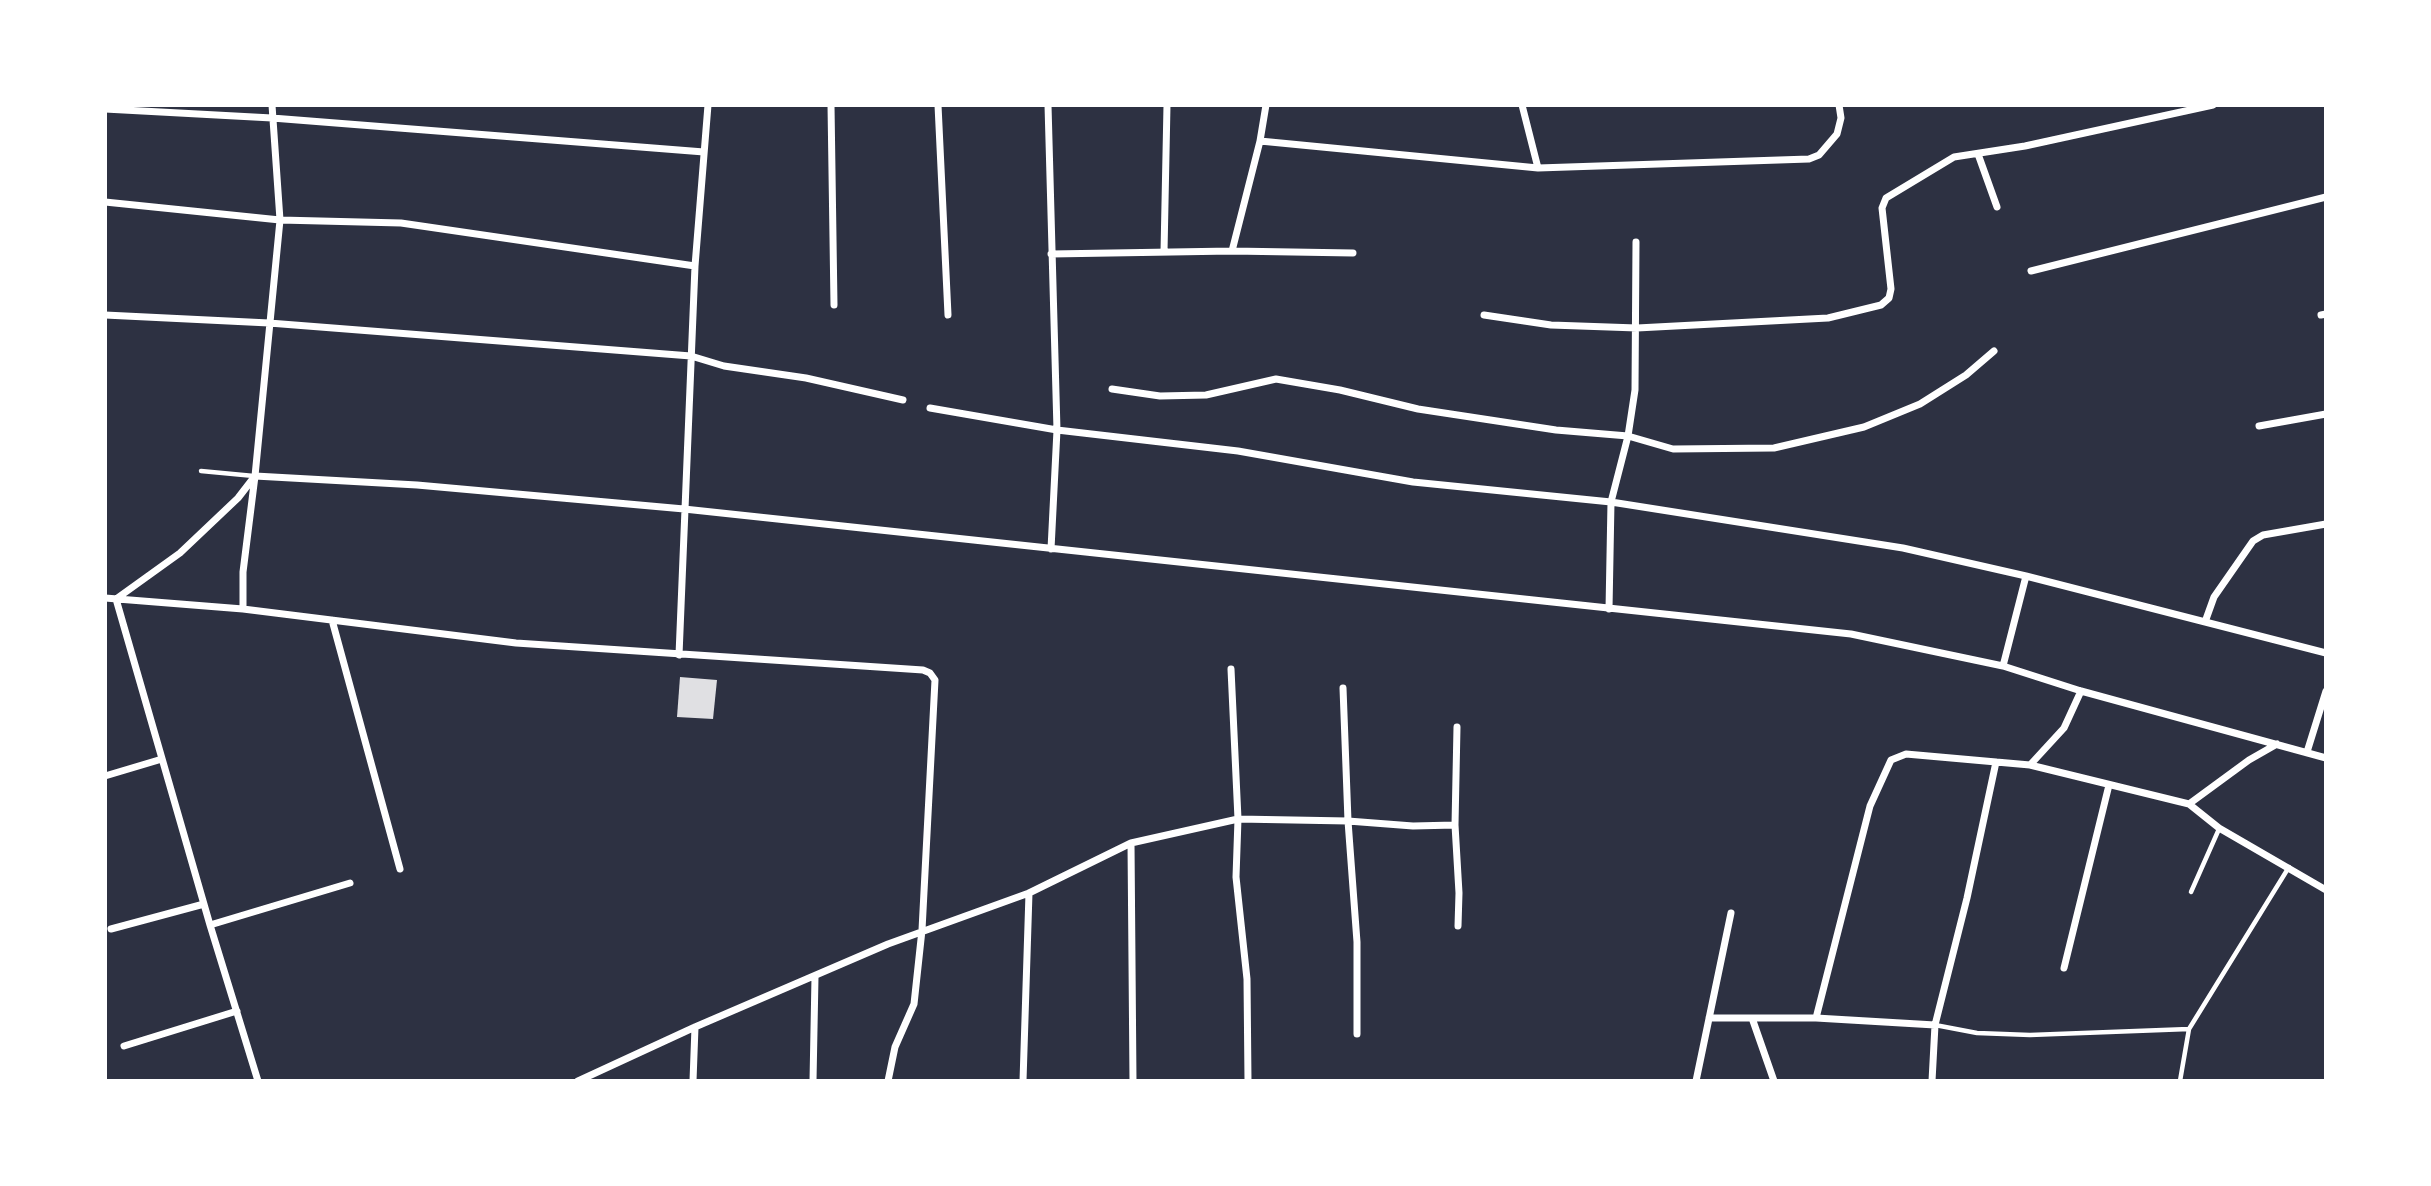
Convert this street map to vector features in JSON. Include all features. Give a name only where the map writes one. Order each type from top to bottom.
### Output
[{"type":"street","points":[[243,610],[244,564],[280,220],[272,105]]},
{"type":"street","points":[[680,655],[695,266],[708,105]]},
{"type":"street","points":[[831,105],[834,305]]},
{"type":"street","points":[[938,105],[948,315]]},
{"type":"street","points":[[1048,105],[1057,429],[1051,549]]},
{"type":"street","points":[[1164,252],[1167,105]]},
{"type":"street","points":[[1232,251],[1260,141],[1266,105]]},
{"type":"street","points":[[1522,105],[1538,168]]},
{"type":"street","points":[[1260,141],[1538,168],[1809,159],[1819,155],[1837,134],[1841,118],[1839,105]]},
{"type":"street","points":[[1484,315],[1551,326],[1637,328],[1828,318],[1881,305],[1889,298],[1892,289],[1882,208],[1886,198],[1954,157],[2025,146],[2213,105]]},
{"type":"street","points":[[105,109],[272,118],[704,152]]},
{"type":"street","points":[[1978,153],[1997,207]]},
{"type":"street","points":[[2031,271],[2326,197]]},
{"type":"street","points":[[105,202],[280,220],[401,223],[695,266]]},
{"type":"street","points":[[1609,609],[1611,502],[1628,436],[1635,390],[1636,242]]},
{"type":"street","points":[[1051,254],[1232,251],[1353,253]]},
{"type":"street","points":[[105,315],[269,323],[691,356],[723,366],[806,378],[903,400]]},
{"type":"street","points":[[1112,389],[1160,396],[1206,395],[1276,379],[1340,390],[1418,409],[1556,430],[1628,436],[1673,449],[1774,448],[1864,427],[1920,404],[1966,375],[1994,351]]},
{"type":"street","points":[[930,408],[1057,429],[1238,451],[1413,482],[1611,502],[1903,548],[2026,576],[2326,653]]},
{"type":"street","points":[[2259,426],[2326,414]]},
{"type":"street","points":[[255,476],[418,485],[684,509],[1851,634],[2003,666],[2081,691],[2326,758]]},
{"type":"street","points":[[116,599],[180,553],[238,498],[255,476]]},
{"type":"street","points":[[2205,622],[2214,597],[2253,541],[2263,535],[2326,524]]},
{"type":"street","points":[[2003,666],[2026,576]]},
{"type":"street","points":[[105,598],[243,610],[516,643],[923,670],[930,673],[935,680],[922,930],[914,1004],[895,1047],[888,1081]]},
{"type":"street","points":[[116,599],[258,1081]]},
{"type":"street","points":[[332,620],[400,869]]},
{"type":"street","points":[[1231,668],[1238,819],[1236,877],[1247,979],[1248,1081]]},
{"type":"street","points":[[1343,688],[1348,821],[1357,942],[1357,1034]]},
{"type":"street","points":[[2030,765],[2064,729],[2081,691]]},
{"type":"street","points":[[2306,752],[2326,691]]},
{"type":"street","points":[[1457,727],[1455,825],[1458,926]]},
{"type":"street","points":[[2189,804],[2249,760],[2277,744]]},
{"type":"street","points":[[1816,1018],[1870,806],[1891,760],[1906,754],[2030,765],[2189,804],[2219,828],[2326,890]]},
{"type":"street","points":[[105,776],[162,758]]},
{"type":"street","points":[[1932,1081],[1935,1025],[1967,898],[1996,762]]},
{"type":"street","points":[[2064,968],[2109,785]]},
{"type":"street","points":[[578,1081],[590,1079],[695,1027],[922,930],[1029,893],[1131,843],[1238,819],[1348,821],[1413,826],[1455,825]]},
{"type":"street","points":[[1131,843],[1133,1081]]},
{"type":"street","points":[[210,925],[350,883]]},
{"type":"street","points":[[1023,1081],[1029,893]]},
{"type":"street","points":[[111,929],[204,904]]},
{"type":"street","points":[[1696,1081],[1731,913]]},
{"type":"street","points":[[813,1081],[815,977]]},
{"type":"street","points":[[124,1046],[237,1011]]},
{"type":"street","points":[[1709,1018],[1816,1018],[1935,1025]]},
{"type":"street","points":[[1752,1018],[1774,1081]]},
{"type":"street","points":[[693,1081],[695,1027]]},
{"type":"lane","points":[[201,471],[255,476]]},
{"type":"lane","points":[[2191,892],[2219,828]]},
{"type":"lane","points":[[2179,1081],[2189,1029],[2289,867]]},
{"type":"lane","points":[[1935,1025],[1977,1033],[2030,1035],[2189,1029]]},
{"type":"building","points":[[680,677],[717,680],[713,719],[677,717]]}]
